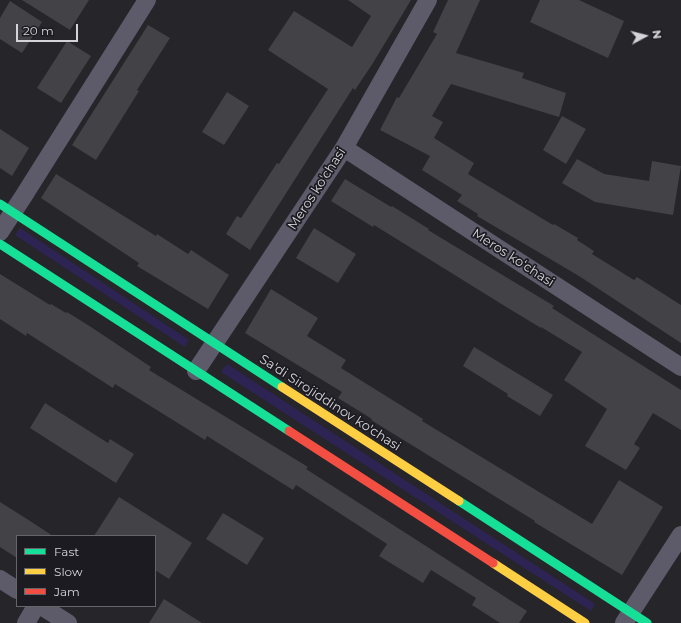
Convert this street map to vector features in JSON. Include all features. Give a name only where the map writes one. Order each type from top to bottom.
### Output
[{"type":"street","points":[[0,232],[6,208],[147,0]]},
{"type":"street","name":"Meros ko'chasi","points":[[196,371],[344,148],[428,0]]},
{"type":"street","name":"Meros ko‘chasi","points":[[344,148],[681,368]]},
{"type":"street","name":"Sa'di Sirojiddinov ko'chasi","points":[[6,208],[214,343],[627,618],[647,623]]},
{"type":"street","points":[[0,244],[585,623]]},
{"type":"street","points":[[627,618],[681,535]]},
{"type":"street","points":[[0,579],[16,589]]},
{"type":"street","points":[[26,623],[35,607]]},
{"type":"street","points":[[43,607],[68,623]]},
{"type":"shaded area","points":[[20,228],[189,340],[185,347],[15,235]]},
{"type":"shaded area","points":[[227,364],[595,604],[591,611],[221,372]]},
{"type":"building","points":[[22,0],[89,0],[70,30]]},
{"type":"building","points":[[348,0],[411,0],[373,63],[355,90],[353,88],[250,250],[226,234],[237,216],[241,218],[277,163],[279,164],[328,89],[268,50],[294,11],[352,47],[371,16]]},
{"type":"building","points":[[448,0],[480,0],[456,53],[524,73],[522,78],[566,93],[559,117],[451,84],[432,116],[443,122],[434,138],[474,163],[468,174],[553,225],[554,224],[578,238],[577,240],[594,251],[592,254],[634,280],[637,277],[681,305],[681,343],[579,276],[477,216],[478,214],[457,201],[462,195],[422,170],[430,156],[380,130],[397,97],[399,98],[437,34],[433,32]]},
{"type":"building","points":[[540,0],[579,0],[624,21],[608,58],[530,22]]},
{"type":"building","points":[[10,1],[42,22],[22,53],[0,39],[0,18]]},
{"type":"building","points":[[148,25],[170,38],[137,90],[139,91],[96,160],[72,145]]},
{"type":"building","points":[[67,41],[91,56],[61,103],[37,88]]},
{"type":"building","points":[[227,92],[249,106],[224,145],[202,132]]},
{"type":"building","points":[[562,116],[586,129],[566,164],[543,150]]},
{"type":"building","points":[[0,129],[29,148],[12,176],[0,168]]},
{"type":"building","points":[[577,159],[604,174],[649,181],[652,161],[681,166],[673,215],[595,202],[562,183]]},
{"type":"building","points":[[56,174],[156,236],[157,234],[188,254],[191,250],[229,275],[208,309],[137,266],[139,263],[41,198]]},
{"type":"building","points":[[345,179],[391,207],[392,206],[429,229],[428,230],[554,306],[552,308],[681,390],[681,430],[653,413],[634,444],[640,448],[626,470],[585,446],[607,409],[564,380],[582,352],[374,225],[373,227],[331,201]]},
{"type":"building","points":[[314,228],[356,254],[338,283],[296,258]]},
{"type":"building","points":[[0,274],[50,305],[51,304],[66,313],[67,312],[91,327],[151,367],[149,370],[308,467],[306,469],[527,611],[519,623],[500,623],[472,605],[476,598],[431,570],[423,583],[379,556],[387,544],[296,485],[293,490],[207,436],[205,440],[115,384],[113,388],[27,333],[26,336],[0,319]]},
{"type":"building","points":[[271,289],[318,318],[307,336],[346,360],[341,368],[423,419],[422,421],[592,524],[619,480],[663,507],[622,575],[371,420],[372,419],[338,398],[342,392],[245,333]]},
{"type":"building","points":[[474,347],[553,395],[540,416],[463,366]]},
{"type":"building","points":[[45,403],[108,443],[110,439],[134,454],[116,483],[30,428]]},
{"type":"building","points":[[119,497],[192,543],[169,579],[156,571],[156,535],[95,535]]},
{"type":"building","points":[[0,502],[51,535],[16,535],[16,557],[0,547]]},
{"type":"building","points":[[223,513],[264,538],[247,565],[206,539]]},
{"type":"building","points":[[164,599],[202,623],[149,623]]},
{"type":"traffic: fast","points":[[0,204],[282,387]]},
{"type":"traffic: fast","points":[[0,244],[289,431]]},
{"type":"traffic: fast","points":[[459,501],[647,623]]},
{"type":"traffic: slow","points":[[282,387],[459,501]]},
{"type":"traffic: slow","points":[[493,563],[585,623]]},
{"type":"traffic: jam","points":[[289,431],[493,563]]}]
